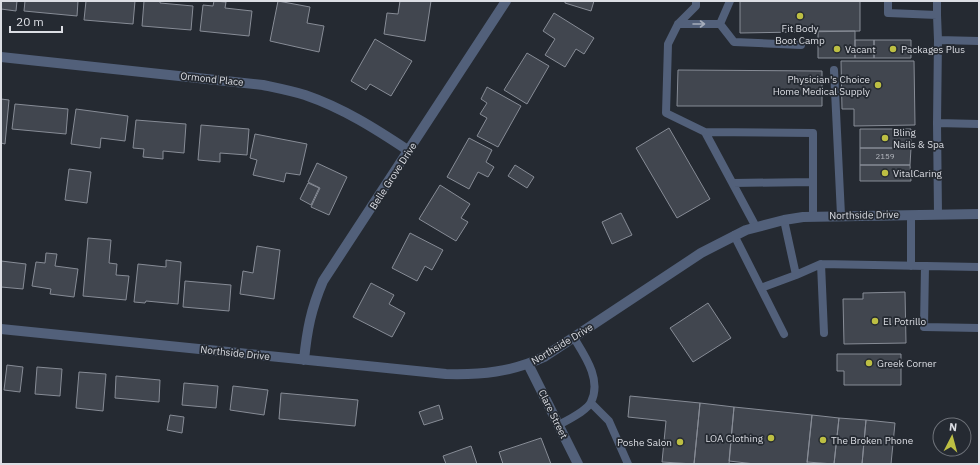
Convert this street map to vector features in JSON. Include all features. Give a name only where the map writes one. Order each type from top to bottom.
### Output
[{"type":"street","name":"Belle Grove Drive","points":[[304,360],[307,330],[313,303],[323,281],[506,1]]},
{"type":"street","name":"Ormond Place","points":[[1,58],[263,85],[305,95],[342,110],[377,130],[409,151]]},
{"type":"street","name":"Northside Drive","points":[[1,329],[304,360],[470,375],[494,373],[528,364],[574,338],[701,253],[734,235],[756,227],[784,220],[813,216],[979,214]]},
{"type":"street","name":"Clare Street","points":[[528,364],[578,464]]},
{"type":"lane","points":[[696,1],[696,6],[678,24],[668,44],[666,113],[705,132],[813,133],[813,216]]},
{"type":"lane","points":[[720,24],[730,1]]},
{"type":"lane","points":[[888,1],[888,13],[937,15]]},
{"type":"lane","points":[[937,1],[938,40],[936,123],[938,214]]},
{"type":"lane","points":[[678,24],[720,24]]},
{"type":"lane","points":[[720,24],[734,42],[801,45]]},
{"type":"lane","points":[[938,40],[979,41]]},
{"type":"lane","points":[[834,70],[841,215]]},
{"type":"lane","points":[[936,123],[979,124]]},
{"type":"lane","points":[[705,132],[756,227]]},
{"type":"lane","points":[[733,183],[813,182]]},
{"type":"lane","points":[[911,215],[911,266]]},
{"type":"lane","points":[[784,220],[796,275]]},
{"type":"lane","points":[[734,235],[784,334]]},
{"type":"lane","points":[[821,264],[824,333]]},
{"type":"lane","points":[[761,288],[821,264],[979,267]]},
{"type":"lane","points":[[925,266],[924,327],[979,328]]},
{"type":"lane","points":[[559,425],[576,415],[591,403],[594,390],[594,378],[587,360],[574,338]]},
{"type":"lane","points":[[591,403],[608,421],[628,464]]},
{"type":"building","points":[[1,1],[17,1],[16,11],[1,9]]},
{"type":"building","points":[[25,1],[78,1],[77,16],[24,11]]},
{"type":"building","points":[[86,1],[135,1],[133,24],[84,20]]},
{"type":"building","points":[[144,1],[160,1],[160,3],[193,6],[191,30],[142,26]]},
{"type":"building","points":[[214,1],[226,2],[225,8],[252,11],[249,36],[200,31],[203,5],[213,6]]},
{"type":"building","points":[[278,1],[310,7],[307,23],[324,26],[319,52],[270,41]]},
{"type":"building","points":[[400,1],[431,1],[425,41],[384,34],[387,13],[398,14]]},
{"type":"building","points":[[565,1],[594,1],[591,11],[565,3]]},
{"type":"building","name":"Fit Body Boot Camp","points":[[740,1],[860,1],[860,31],[740,33]]},
{"type":"building","points":[[554,13],[594,38],[584,54],[576,49],[565,67],[545,55],[555,39],[543,31]]},
{"type":"building","name":"Vacant","points":[[818,31],[855,31],[855,58],[818,58]]},
{"type":"building","points":[[375,39],[412,61],[391,96],[370,84],[366,90],[351,81]]},
{"type":"building","name":"Vacant","points":[[855,40],[874,40],[874,58],[855,58]]},
{"type":"building","name":"Packages Plus","points":[[874,40],[911,40],[911,58],[874,58]]},
{"type":"building","points":[[527,53],[549,66],[527,104],[504,90]]},
{"type":"building","name":"Physician's Choice Home Medical Supply","points":[[841,61],[914,61],[915,125],[854,126],[854,109],[842,109]]},
{"type":"building","points":[[678,70],[822,71],[822,106],[677,106]]},
{"type":"building","points":[[487,87],[521,106],[498,147],[477,136],[487,118],[480,114],[487,103],[481,99]]},
{"type":"building","points":[[1,99],[9,100],[5,144],[1,143]]},
{"type":"building","points":[[15,104],[68,109],[66,134],[12,129]]},
{"type":"building","points":[[76,109],[128,116],[125,141],[101,138],[100,148],[71,144]]},
{"type":"building","points":[[136,120],[186,124],[184,153],[163,151],[163,159],[143,157],[144,149],[133,148]]},
{"type":"building","points":[[201,125],[249,129],[247,155],[220,153],[220,162],[198,160]]},
{"type":"building","points":[[669,128],[710,199],[677,218],[636,148]]},
{"type":"building","name":"Bling Nails & Spa","points":[[860,129],[911,129],[911,148],[860,148]]},
{"type":"building","points":[[255,134],[307,144],[300,175],[286,173],[284,182],[253,175],[257,160],[250,158]]},
{"type":"building","points":[[469,138],[492,150],[486,162],[494,167],[488,177],[478,172],[469,189],[447,177]]},
{"type":"building","points":[[860,148],[911,148],[910,165],[860,165]]},
{"type":"building","points":[[317,163],[347,177],[329,215],[311,207],[320,188],[308,182]]},
{"type":"building","points":[[515,165],[534,177],[527,188],[508,176]]},
{"type":"building","name":"VitalCaring","points":[[860,165],[910,165],[911,181],[860,181]]},
{"type":"building","points":[[69,169],[91,172],[87,203],[65,200]]},
{"type":"building","points":[[308,183],[319,188],[311,205],[300,199]]},
{"type":"building","points":[[440,185],[470,204],[461,218],[468,222],[456,241],[419,219]]},
{"type":"building","points":[[621,213],[632,235],[612,244],[602,222]]},
{"type":"building","points":[[410,233],[443,250],[432,270],[425,266],[417,281],[392,268]]},
{"type":"building","points":[[88,238],[111,240],[109,263],[117,264],[116,275],[129,276],[126,300],[83,296]]},
{"type":"building","points":[[257,246],[280,250],[274,299],[240,294],[243,271],[253,273]]},
{"type":"building","points":[[46,253],[57,254],[55,266],[78,269],[74,297],[50,294],[51,289],[32,286],[36,262],[45,263]]},
{"type":"building","points":[[166,260],[181,262],[178,304],[146,301],[145,303],[134,302],[138,264],[166,267]]},
{"type":"building","points":[[1,261],[26,264],[23,289],[1,287]]},
{"type":"building","points":[[185,281],[231,285],[229,311],[183,307]]},
{"type":"building","points":[[371,283],[394,295],[389,304],[405,313],[392,337],[353,317]]},
{"type":"building","name":"El Potrillo","points":[[905,292],[906,343],[844,344],[843,299],[863,299],[863,293]]},
{"type":"building","points":[[708,303],[731,338],[693,362],[670,328]]},
{"type":"building","name":"Greek Corner","points":[[837,354],[901,354],[901,385],[844,385],[844,371],[837,371]]},
{"type":"building","points":[[7,365],[23,367],[20,392],[4,390]]},
{"type":"building","points":[[37,367],[62,369],[60,396],[35,394]]},
{"type":"building","points":[[79,372],[106,374],[103,411],[76,408]]},
{"type":"building","points":[[116,376],[160,380],[159,402],[115,398]]},
{"type":"building","points":[[184,383],[218,386],[216,408],[182,405]]},
{"type":"building","points":[[233,386],[268,390],[264,415],[230,410]]},
{"type":"building","points":[[281,393],[358,400],[355,426],[279,419]]},
{"type":"building","name":"Poshe Salon","points":[[630,396],[700,403],[694,464],[662,462],[666,421],[628,417]]},
{"type":"building","points":[[700,403],[734,407],[729,464],[694,464]]},
{"type":"building","points":[[439,405],[443,419],[424,425],[419,412]]},
{"type":"building","name":"LOA Clothing","points":[[734,407],[812,415],[807,464],[755,464],[729,461]]},
{"type":"building","points":[[170,415],[184,417],[182,433],[167,430]]},
{"type":"building","name":"The Broken Phone","points":[[812,415],[839,418],[834,464],[807,462]]},
{"type":"building","points":[[839,418],[866,420],[862,464],[834,464]]},
{"type":"building","points":[[866,420],[895,423],[891,464],[862,464]]},
{"type":"building","points":[[541,438],[551,464],[503,464],[499,452]]},
{"type":"building","points":[[471,446],[477,464],[446,464],[443,456]]},
{"type":"place","name":"Fit Body Boot Camp","points":[[800,16]]},
{"type":"place","name":"Vacant","points":[[837,49]]},
{"type":"place","name":"Packages Plus","points":[[893,49]]},
{"type":"place","name":"Physician's Choice Home Medical Supply","points":[[878,85]]},
{"type":"place","name":"Bling Nails & Spa","points":[[885,138]]},
{"type":"place","name":"VitalCaring","points":[[885,173]]},
{"type":"place","name":"El Potrillo","points":[[875,321]]},
{"type":"place","name":"Greek Corner","points":[[869,363]]},
{"type":"place","name":"LOA Clothing","points":[[771,438]]},
{"type":"place","name":"The Broken Phone","points":[[823,440]]},
{"type":"place","name":"Poshe Salon","points":[[680,442]]}]
